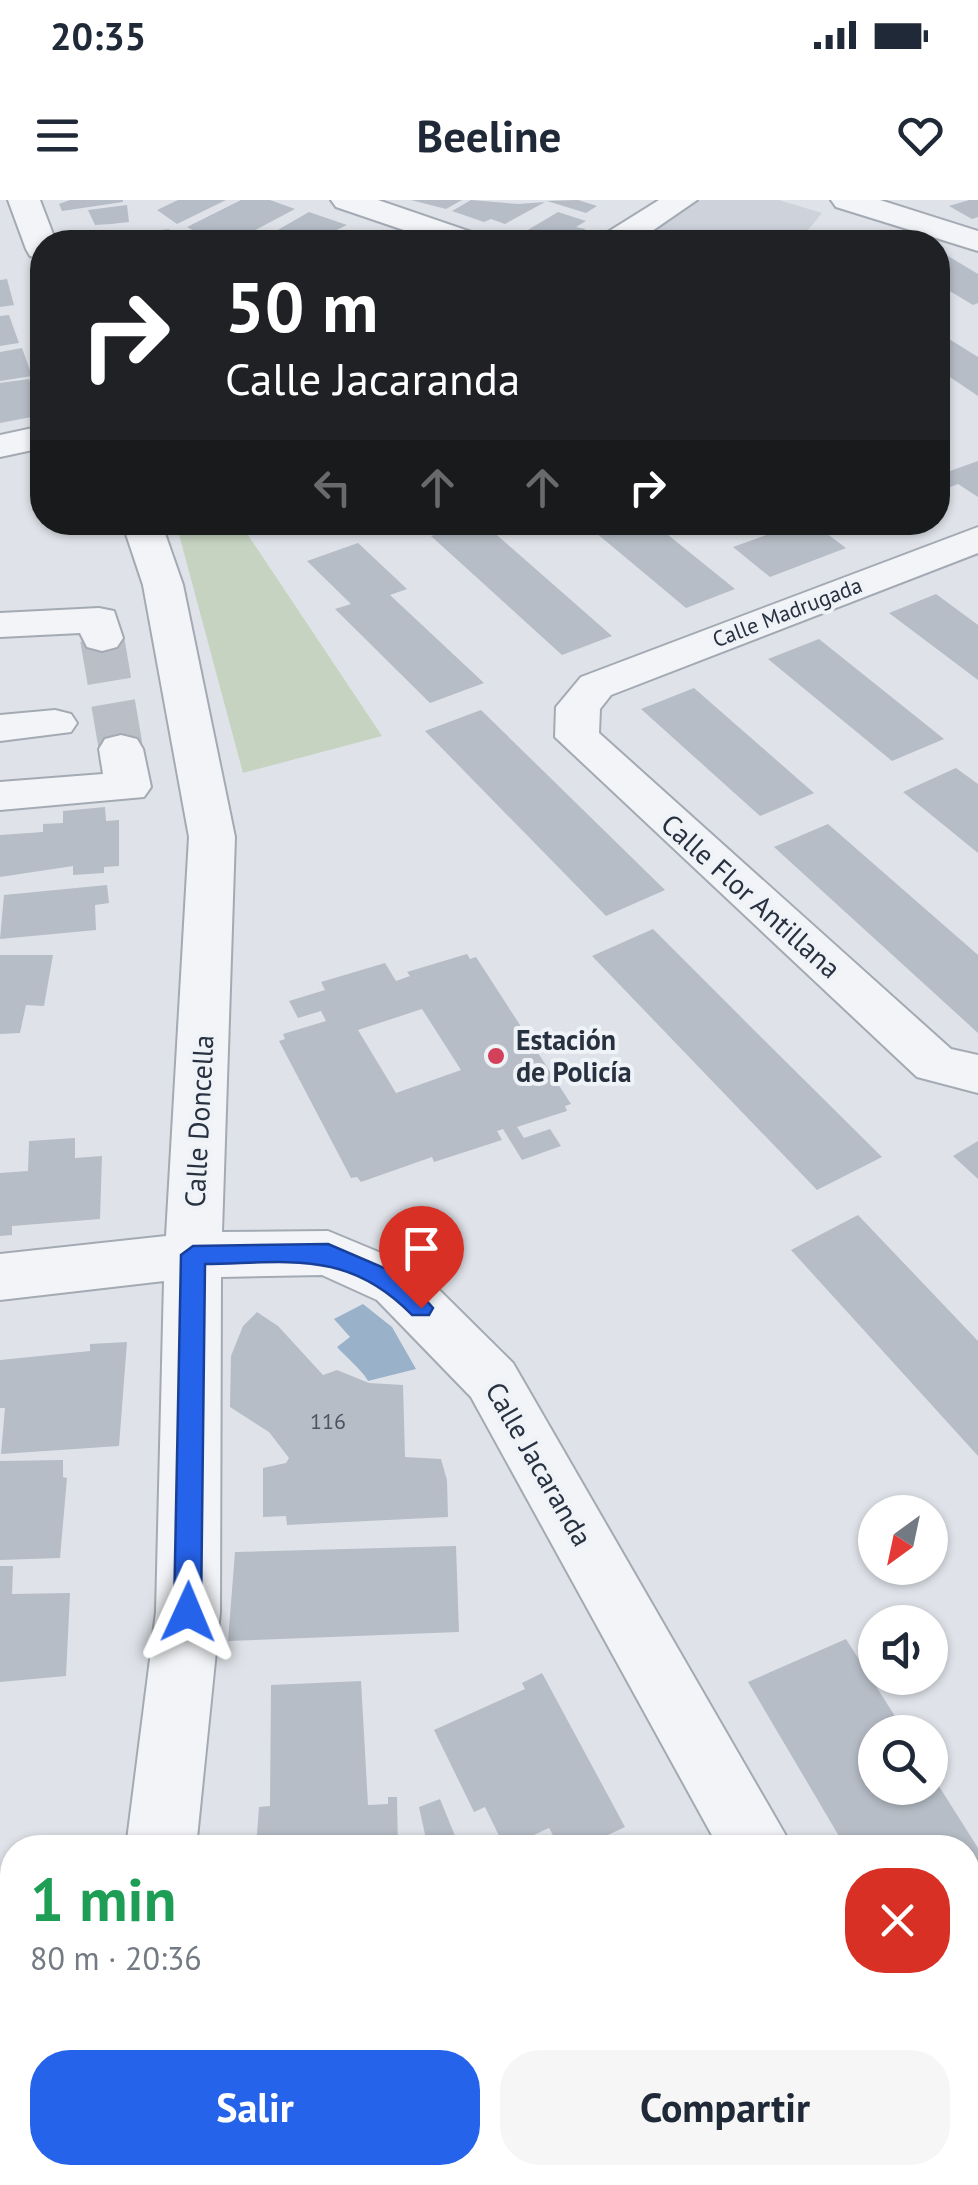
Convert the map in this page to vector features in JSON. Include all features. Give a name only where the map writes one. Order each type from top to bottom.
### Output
[{"type":"street","points":[[24,200],[35,230]]},
{"type":"street","points":[[347,200],[434,230]]},
{"type":"street","points":[[633,230],[681,200]]},
{"type":"street","points":[[848,200],[943,230]]},
{"type":"street","points":[[950,232],[978,241]]},
{"type":"street","points":[[0,446],[30,440]]},
{"type":"street","name":"Calle Doncella","points":[[146,535],[163,585],[212,837],[193,1255],[188,1612],[162,1835]]},
{"type":"street","name":"Calle Madrugada","points":[[596,686],[978,538]]},
{"type":"street","points":[[0,625],[99,620],[102,638]]},
{"type":"street","name":"Calle Flor Antillana","points":[[596,686],[578,706],[577,737],[935,1064],[978,1074]]},
{"type":"street","points":[[0,728],[55,723]]},
{"type":"street","points":[[0,796],[128,787],[121,749]]},
{"type":"street","name":"Calle Jacaranda","points":[[0,1277],[193,1255],[328,1253],[397,1284],[492,1380],[751,1835]]},
{"type":"shaded area","points":[[700,200],[779,200],[822,213],[808,230],[656,230]]},
{"type":"green space","points":[[179,535],[248,535],[382,736],[243,773]]},
{"type":"water","points":[[363,1304],[392,1327],[416,1369],[368,1381],[337,1347],[350,1337],[334,1319]]},
{"type":"building","points":[[70,200],[123,202],[62,211],[59,204]]},
{"type":"building","points":[[178,200],[226,200],[177,224],[157,210]]},
{"type":"building","points":[[241,200],[270,200],[295,209],[255,230],[187,227]]},
{"type":"building","points":[[411,200],[462,200],[446,209]]},
{"type":"building","points":[[471,200],[545,202],[505,224],[491,219],[484,222],[452,211]]},
{"type":"building","points":[[578,200],[597,206],[586,213],[547,201]]},
{"type":"building","points":[[978,200],[978,217],[972,219],[949,206]]},
{"type":"building","points":[[127,205],[129,222],[95,225],[88,210]]},
{"type":"building","points":[[309,212],[347,225],[337,230],[278,230]]},
{"type":"building","points":[[558,212],[586,221],[576,227],[584,230],[528,230]]},
{"type":"building","points":[[950,257],[978,274],[978,303],[973,305],[950,291]]},
{"type":"building","points":[[7,279],[14,305],[0,307],[0,280]]},
{"type":"building","points":[[9,315],[19,343],[0,346],[0,316]]},
{"type":"building","points":[[950,340],[978,357],[978,396],[950,377]]},
{"type":"building","points":[[22,348],[30,376],[0,381],[0,352]]},
{"type":"building","points":[[29,379],[30,417],[0,423],[0,383]]},
{"type":"building","points":[[978,461],[978,497],[958,484],[950,487],[950,471]]},
{"type":"building","points":[[497,535],[612,636],[562,655],[431,536]]},
{"type":"building","points":[[599,535],[668,535],[735,589],[686,608]]},
{"type":"building","points":[[766,535],[829,535],[846,548],[770,577],[733,547]]},
{"type":"building","points":[[358,543],[407,589],[390,595],[484,683],[430,703],[335,609],[351,604],[307,561]]},
{"type":"building","points":[[936,594],[978,625],[978,680],[889,613]]},
{"type":"building","points":[[819,639],[944,739],[892,761],[768,659]]},
{"type":"building","points":[[694,688],[814,793],[760,816],[641,709]]},
{"type":"building","points":[[481,710],[665,890],[606,916],[425,731]]},
{"type":"building","points":[[956,768],[978,784],[978,853],[903,792]]},
{"type":"building","points":[[105,807],[106,821],[119,820],[119,866],[104,867],[104,873],[73,875],[73,866],[0,877],[0,835],[43,832],[43,824],[63,823],[63,811]]},
{"type":"building","points":[[828,824],[978,955],[978,1033],[774,847]]},
{"type":"building","points":[[107,885],[109,903],[95,905],[96,930],[0,939],[4,895]]},
{"type":"building","points":[[653,929],[882,1157],[817,1190],[592,956]]},
{"type":"building","name":"Estación de Policía","points":[[467,954],[470,959],[476,957],[571,1104],[565,1106],[567,1111],[517,1127],[524,1138],[550,1129],[561,1146],[522,1160],[503,1129],[497,1131],[502,1140],[434,1162],[432,1157],[361,1182],[357,1177],[351,1178],[279,1041],[285,1039],[283,1034],[326,1021],[321,1011],[298,1018],[289,1001],[325,990],[321,982],[385,963],[396,981],[410,976],[407,972]],"holes":[[[422,1009],[461,1070],[396,1093],[358,1030]]]},
{"type":"building","points":[[0,955],[53,955],[44,1006],[26,1005],[20,1033],[0,1034]]},
{"type":"building","points":[[75,1138],[75,1158],[102,1156],[100,1219],[12,1226],[12,1235],[0,1236],[0,1173],[28,1171],[29,1141]]},
{"type":"building","points":[[978,1141],[978,1179],[953,1156]]},
{"type":"building","points":[[858,1215],[978,1341],[978,1456],[791,1250]]},
{"type":"building","points":[[257,1312],[278,1326],[323,1375],[337,1370],[369,1383],[403,1385],[405,1457],[441,1459],[447,1480],[448,1517],[287,1525],[286,1516],[263,1517],[263,1468],[286,1463],[289,1458],[269,1432],[230,1407],[231,1356],[243,1326]]},
{"type":"building","points":[[127,1342],[119,1446],[1,1454],[5,1408],[0,1408],[0,1360],[90,1351],[90,1344]]},
{"type":"building","points":[[63,1460],[63,1477],[67,1478],[60,1558],[0,1560],[0,1461]]},
{"type":"building","points":[[456,1546],[459,1632],[228,1641],[235,1552]]},
{"type":"building","points":[[0,1566],[13,1566],[12,1594],[70,1593],[66,1676],[0,1682]]},
{"type":"building","points":[[846,1639],[858,1658],[858,1695],[882,1695],[894,1715],[858,1715],[858,1805],[948,1805],[948,1800],[970,1835],[838,1835],[748,1682]]},
{"type":"building","points":[[542,1673],[625,1827],[608,1835],[553,1835],[549,1828],[534,1835],[499,1835],[485,1807],[474,1812],[434,1730],[525,1689],[522,1683]]},
{"type":"building","points":[[361,1681],[368,1805],[388,1804],[388,1797],[397,1797],[398,1835],[257,1835],[259,1807],[270,1806],[271,1685]]},
{"type":"building","points":[[440,1799],[455,1835],[425,1835],[419,1807]]},
{"type":"tunnel","points":[[102,638],[121,749]]},
{"type":"place","name":"Estación de Policía","points":[[496,1056]]},
{"type":"route","points":[[188,1612],[193,1255],[328,1253],[397,1284],[421,1308]]}]
